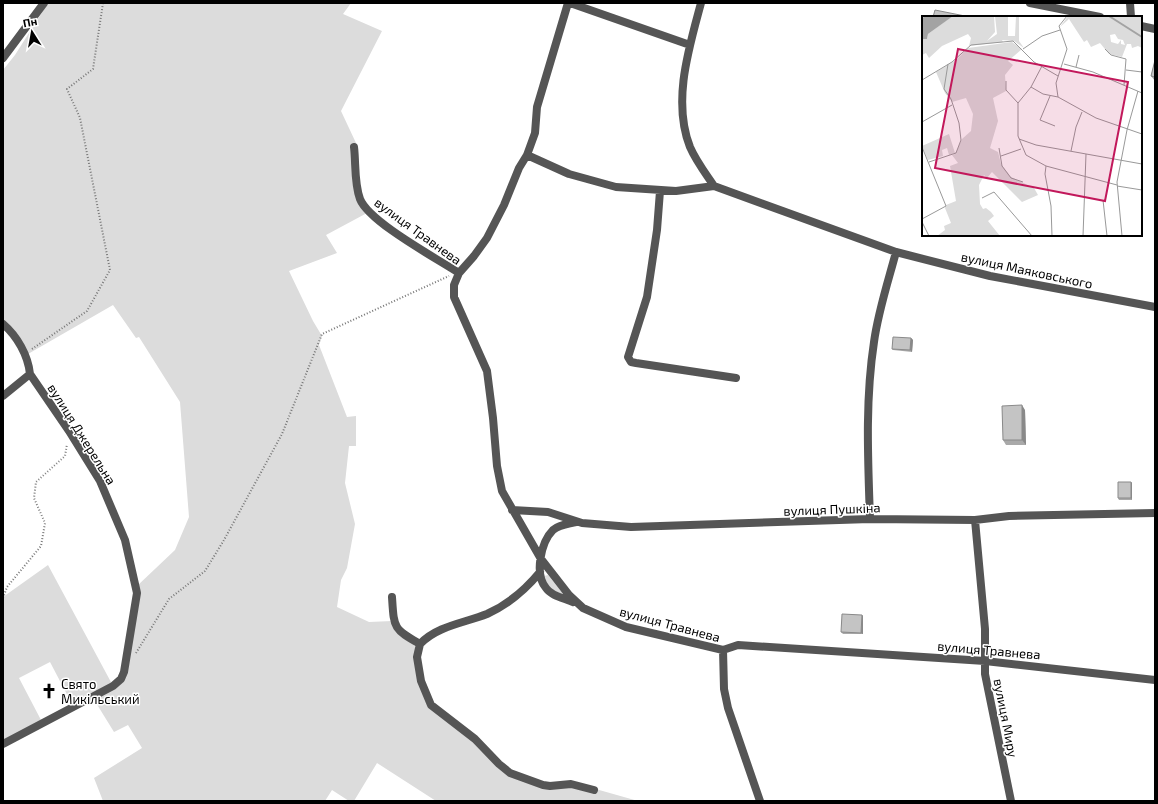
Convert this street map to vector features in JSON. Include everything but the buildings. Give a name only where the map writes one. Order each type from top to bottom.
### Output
[{"type":"street","points":[[3,58],[44,3]]},
{"type":"street","points":[[458,273],[474,256],[487,238],[504,205],[519,168],[527,155],[535,133],[537,107],[569,3],[690,45]]},
{"type":"street","points":[[700,3],[684,72],[682,95],[687,138],[690,148],[714,186]]},
{"type":"street","points":[[1030,3],[1095,16]]},
{"type":"street","points":[[1130,3],[1131,16]]},
{"type":"street","points":[[1142,26],[1155,29]]},
{"type":"street","name":"вулиця Травнева","points":[[354,147],[358,191],[365,207],[394,231],[458,273],[454,285],[454,297],[486,371],[493,418],[497,466],[502,492],[541,559],[569,596],[584,608],[626,627],[722,650],[738,645],[985,661],[1155,680]]},
{"type":"street","name":"вулиця Маяковського","points":[[527,155],[569,174],[616,187],[676,191],[714,186],[896,252],[990,276],[1155,307]]},
{"type":"street","points":[[660,191],[657,230],[647,296],[628,358],[631,362],[636,363],[736,378]]},
{"type":"street","points":[[870,519],[868,415],[871,361],[874,340],[896,252]]},
{"type":"street","name":"вулиця Джерельна","points":[[3,324],[16,337],[24,354],[30,374],[100,482],[125,540],[135,584],[135,609],[124,672],[121,679],[113,686],[3,744]]},
{"type":"street","points":[[3,396],[30,374]]},
{"type":"street","name":"вулиця Пушкіна","points":[[512,510],[548,512],[578,522],[600,526],[631,527],[870,519],[975,520],[1016,516],[1155,512]]},
{"type":"street","name":"вулиця Миру","points":[[975,520],[985,629],[985,674],[1011,801]]},
{"type":"street","points":[[578,522],[561,525],[554,529],[548,536],[541,559],[540,572],[545,588],[550,593],[578,604]]},
{"type":"street","points":[[540,572],[529,585],[500,607],[483,615],[434,633],[420,644],[418,657],[420,681],[432,705],[475,739],[499,764],[510,773],[543,785],[550,786],[571,784],[594,790]]},
{"type":"street","points":[[392,597],[393,619],[398,630],[420,644]]},
{"type":"street","points":[[722,650],[724,689],[728,708],[760,801]]},
{"type":"path","points":[[24,354],[87,311],[110,270],[80,118],[67,89],[93,69],[103,3]]},
{"type":"path","points":[[135,656],[169,599],[205,571],[224,540],[282,434],[322,334],[458,273]]},
{"type":"path","points":[[3,598],[8,587],[41,546],[45,523],[34,498],[36,482],[65,456],[68,431]]},
{"type":"shaded area","points":[[48,3],[351,3],[343,14],[382,31],[341,111],[356,143],[352,147],[354,179],[367,213],[326,235],[337,253],[289,271],[313,321],[322,336],[319,345],[347,417],[356,416],[356,446],[349,446],[345,483],[355,524],[347,568],[341,580],[337,607],[369,622],[392,621],[420,652],[422,680],[433,704],[511,771],[542,783],[571,782],[638,801],[436,801],[377,763],[354,801],[349,801],[332,790],[325,801],[103,801],[94,778],[142,748],[128,725],[114,732],[93,698],[123,680],[137,586],[175,550],[189,517],[180,402],[139,337],[136,338],[113,305],[28,354],[3,327],[3,70],[15,55]]},
{"type":"shaded area","points":[[48,565],[112,684],[72,704],[50,662],[19,678],[41,720],[3,742],[3,597]]},
{"type":"shaded area","points":[[548,575],[565,596],[547,587],[544,576]]},
{"type":"place","name":"Свято Микільський","points":[[49,691]]}]
